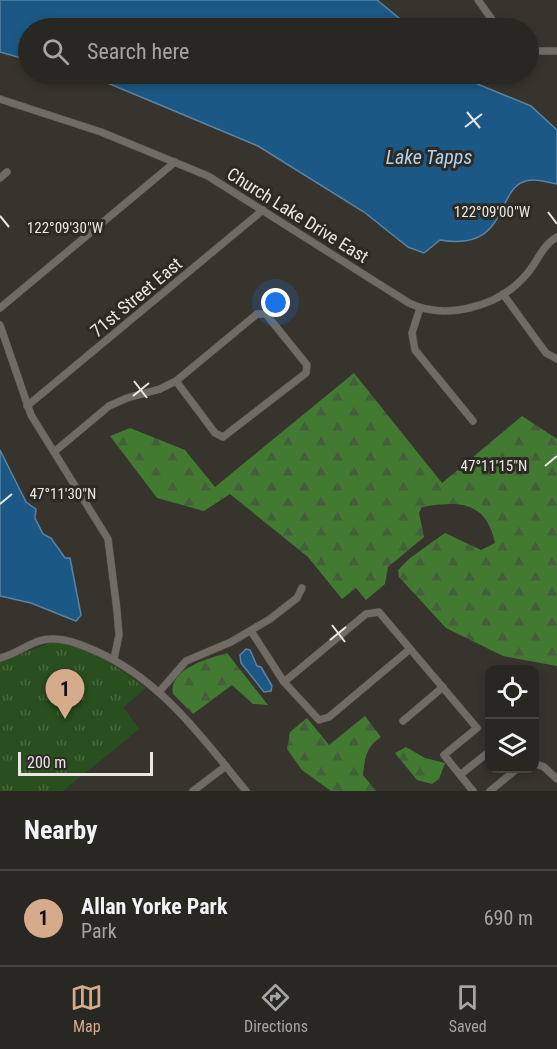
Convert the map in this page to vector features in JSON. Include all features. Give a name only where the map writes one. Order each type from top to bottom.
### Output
[{"type":"street","points":[[478,0],[491,18]]},
{"type":"street","points":[[539,51],[557,51]]},
{"type":"street","name":"Church Lake Drive East","points":[[0,99],[101,132],[224,185],[420,308],[440,311],[460,309],[502,294],[523,279],[548,242],[557,237]]},
{"type":"street","points":[[0,308],[175,162]]},
{"type":"street","points":[[0,178],[7,172]]},
{"type":"street","name":"71st Street East","points":[[27,406],[263,210]]},
{"type":"street","points":[[502,294],[546,353],[557,359]]},
{"type":"street","points":[[420,308],[412,333],[415,350],[473,421]]},
{"type":"street","points":[[54,452],[109,406],[127,398],[160,389],[176,381],[261,312],[266,314],[304,360],[307,368],[306,373],[224,437],[215,433],[176,381]]},
{"type":"street","points":[[0,325],[27,406],[99,523],[110,547],[119,635],[114,659]]},
{"type":"street","points":[[159,692],[186,661],[251,631],[297,598],[302,588]]},
{"type":"street","points":[[284,682],[373,611],[381,614],[477,728],[444,755],[473,791]]},
{"type":"street","points":[[251,631],[284,682],[314,717],[322,720],[329,717],[410,649]]},
{"type":"street","points":[[0,658],[36,642],[53,638],[82,645],[114,659],[159,692],[191,722],[246,791]]},
{"type":"street","points":[[403,721],[443,687]]},
{"type":"street","points":[[460,775],[485,754]]},
{"type":"street","points":[[539,765],[557,779]]},
{"type":"street","points":[[193,791],[226,766]]},
{"type":"street","points":[[490,791],[512,773]]},
{"type":"green space","points":[[354,373],[442,483],[522,416],[557,439],[557,666],[503,656],[446,628],[399,577],[398,570],[410,558],[445,533],[481,550],[495,543],[485,518],[477,511],[459,504],[422,507],[419,513],[424,537],[388,567],[385,584],[366,600],[356,588],[342,599],[308,557],[230,494],[204,511],[157,498],[110,436],[130,428],[185,450],[215,487]]},
{"type":"green space","points":[[50,643],[76,647],[89,652],[113,665],[146,688],[123,707],[139,729],[63,791],[0,791],[0,662]]},
{"type":"green space","points":[[227,653],[268,705],[253,704],[232,685],[193,714],[173,694],[173,685],[183,671],[191,666]]},
{"type":"green space","points":[[365,716],[381,737],[367,753],[363,775],[376,791],[331,791],[302,770],[287,749],[290,732],[307,718],[329,745]]},
{"type":"green space","points":[[406,747],[425,758],[445,763],[439,779],[432,784],[417,780],[395,753]]},
{"type":"water","points":[[0,0],[377,0],[399,18],[18,18],[18,57],[0,52]]},
{"type":"water","name":"Lake Tapps","points":[[110,84],[477,84],[531,106],[557,130],[557,184],[540,180],[521,183],[512,191],[492,226],[480,236],[464,241],[440,240],[424,253],[408,247],[364,212],[258,146]]},
{"type":"water","points":[[0,450],[26,502],[36,509],[35,518],[43,534],[51,538],[65,558],[70,558],[81,615],[76,621],[31,603],[0,596]]},
{"type":"water","points":[[246,649],[250,650],[257,666],[261,667],[272,686],[271,691],[264,692],[241,663],[240,655]]},
{"type":"place","name":"Allan Yorke Park","points":[[65,719]]}]
